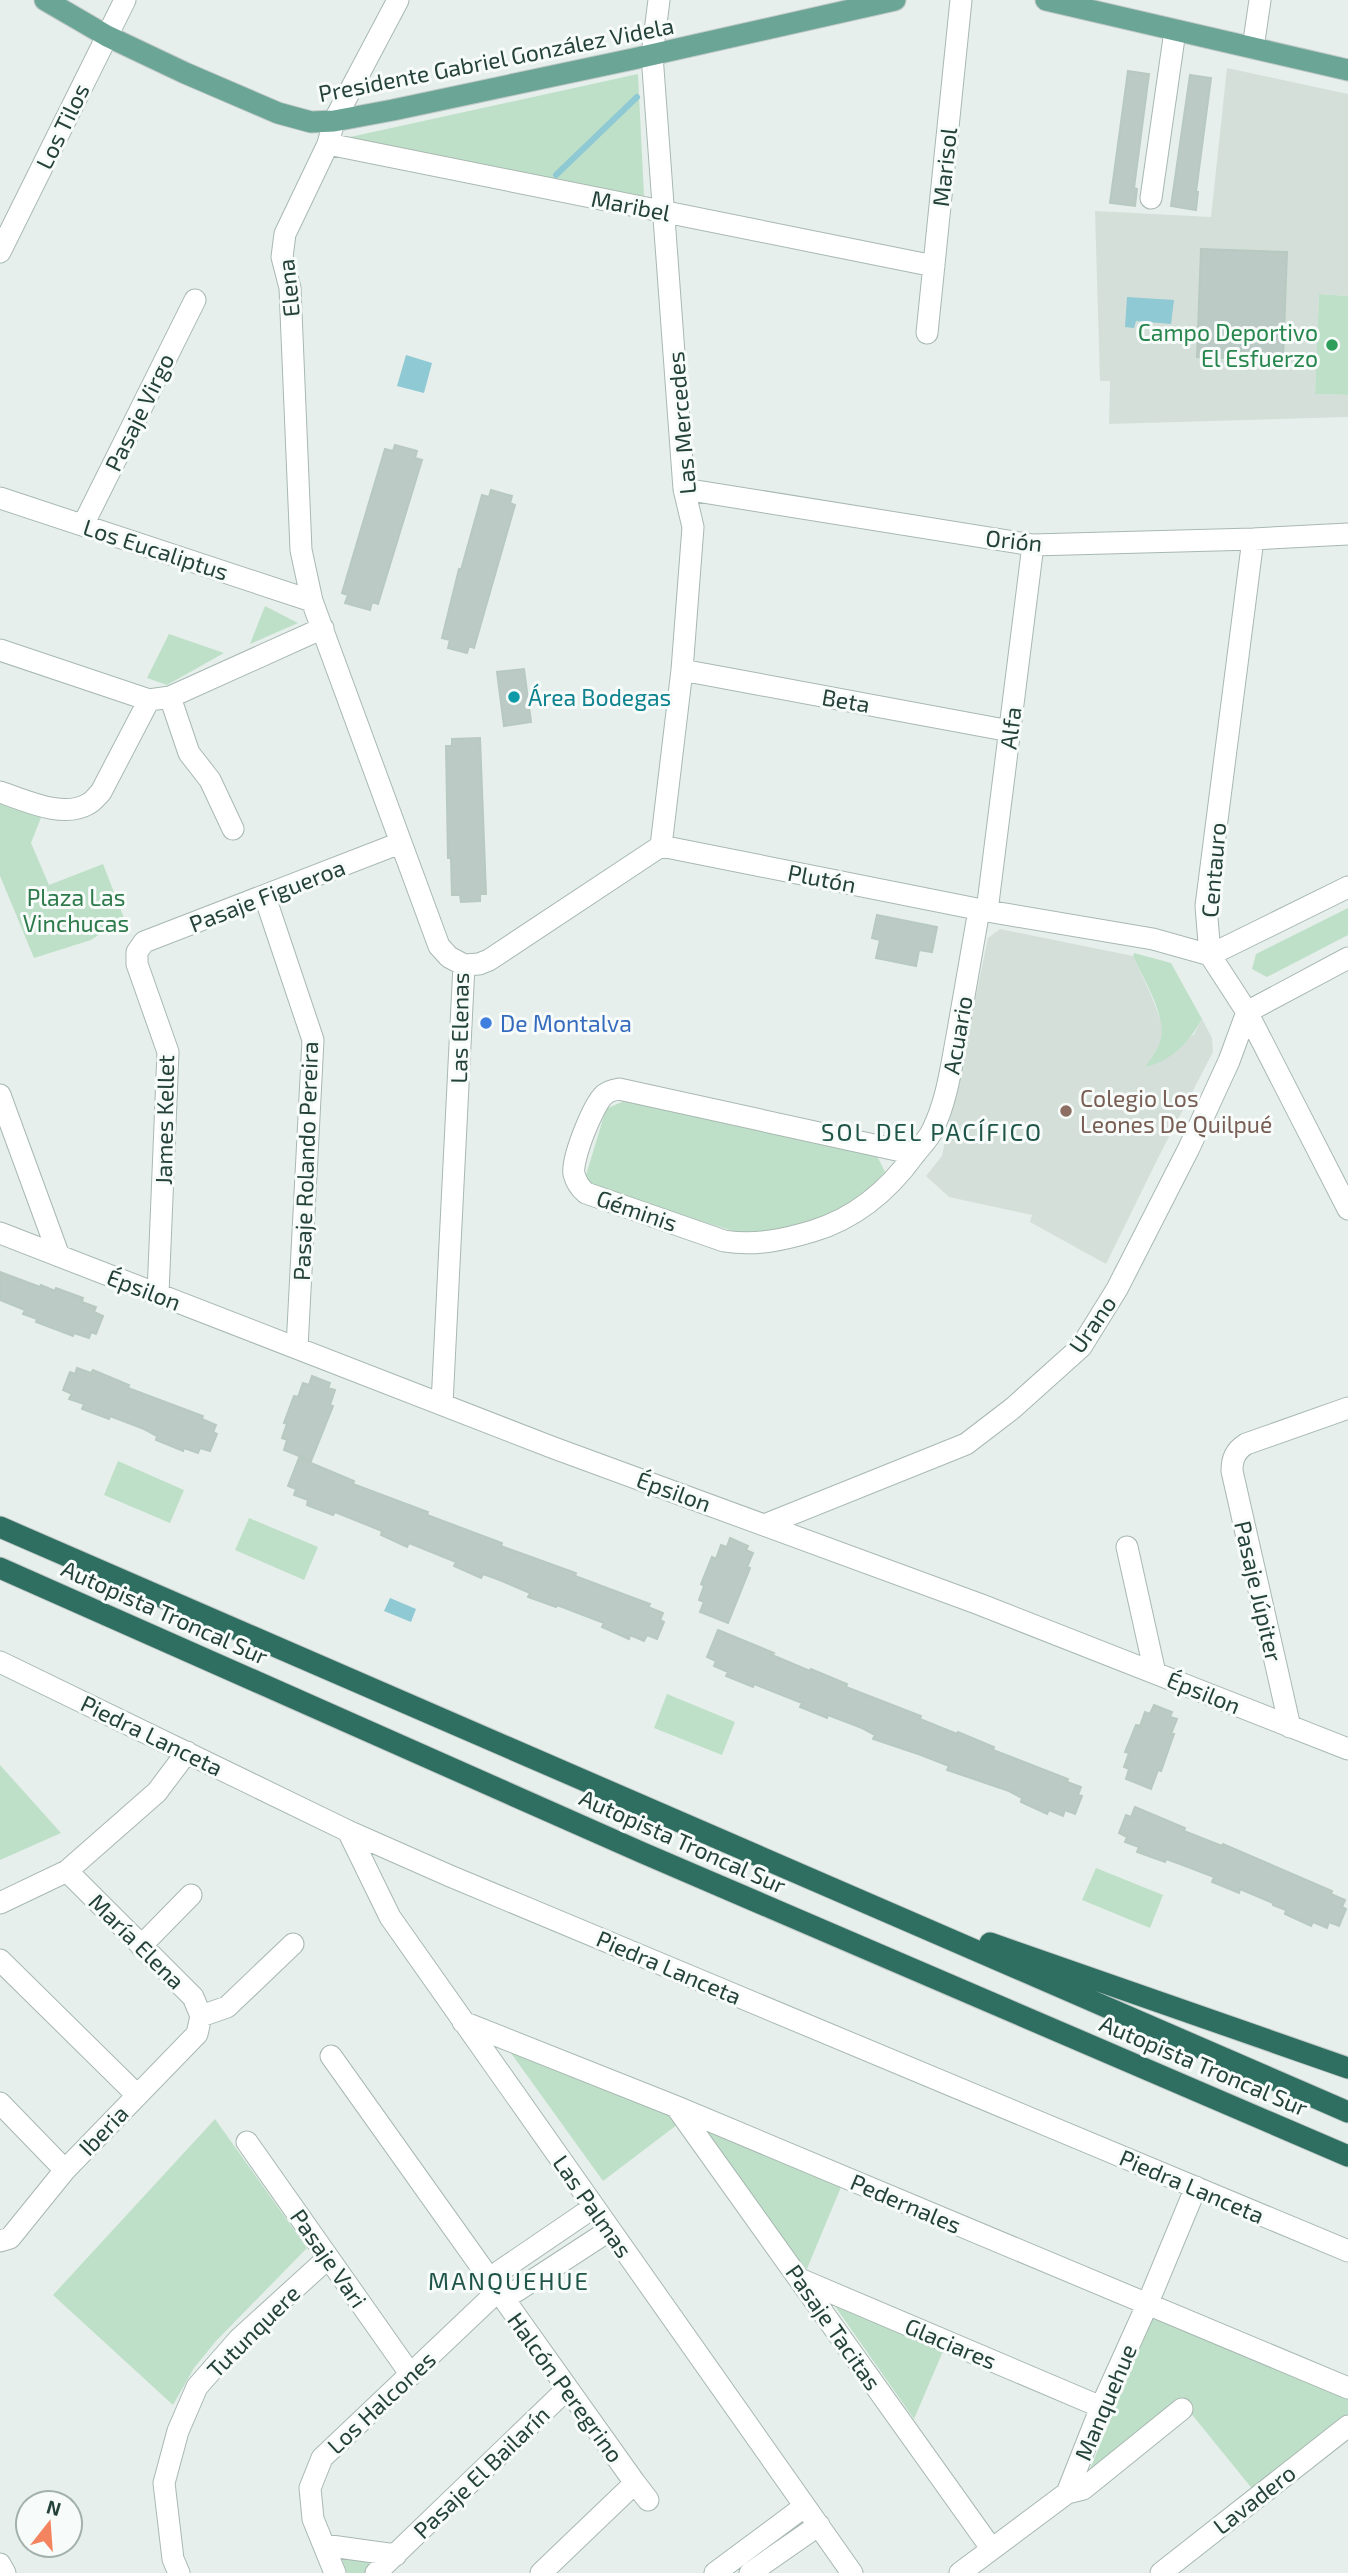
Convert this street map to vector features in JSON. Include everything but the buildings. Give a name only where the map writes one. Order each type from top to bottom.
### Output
[{"type":"highway","name":"Autopista Troncal Sur","points":[[0,1527],[1348,2112]]},
{"type":"highway","name":"Autopista Troncal Sur","points":[[0,1568],[655,1858],[1348,2156]]},
{"type":"highway","points":[[836,1889],[1348,2068]]},
{"type":"main road","name":"Presidente Gabriel González Videla","points":[[44,0],[107,36],[278,113],[311,122],[334,121],[652,55],[895,0]]},
{"type":"main road","points":[[1046,0],[1348,70]]},
{"type":"street","name":"Los Tilos","points":[[0,252],[124,0]]},
{"type":"street","name":"Elena","points":[[312,601],[302,550],[290,288],[282,257],[285,234],[328,144],[334,121],[398,0]]},
{"type":"street","name":"Las Mercedes","points":[[659,0],[652,55],[684,489],[693,527],[682,670],[661,845]]},
{"type":"street","name":"Marisol","points":[[927,333],[961,0]]},
{"type":"street","points":[[1253,48],[1260,0]]},
{"type":"street","points":[[1151,198],[1175,31]]},
{"type":"street","name":"Maribel","points":[[328,144],[934,266]]},
{"type":"street","name":"Pasaje Virgo","points":[[83,525],[195,300]]},
{"type":"street","name":"Orión","points":[[684,489],[1033,545],[1348,534]]},
{"type":"street","name":"Los Eucaliptus","points":[[0,498],[312,601]]},
{"type":"street","name":"Centauro","points":[[1253,539],[1206,906],[1210,955],[1247,1012],[1348,1209]]},
{"type":"street","name":"Alfa","points":[[983,910],[1010,731],[1033,545]]},
{"type":"street","name":"Las Elenas","points":[[312,601],[439,946],[449,957],[464,965],[442,1404]]},
{"type":"street","points":[[0,792],[50,808],[74,809],[89,804],[101,792],[159,698],[323,628]]},
{"type":"street","points":[[0,650],[159,698],[189,753],[210,780],[233,829]]},
{"type":"street","name":"Beta","points":[[682,670],[1010,731]]},
{"type":"street","name":"Pasaje Figueroa","points":[[137,952],[144,942],[400,843]]},
{"type":"street","points":[[464,965],[489,960],[661,845]]},
{"type":"street","name":"Plutón","points":[[661,845],[983,910],[1153,939],[1210,955]]},
{"type":"street","points":[[1210,955],[1348,887]]},
{"type":"street","name":"Pasaje Rolando Pereira","points":[[265,897],[313,1040],[297,1348]]},
{"type":"street","name":"Acuario","points":[[915,1154],[932,1131],[946,1093],[983,910]]},
{"type":"street","name":"James Kellet","points":[[137,952],[136,964],[168,1052],[158,1294]]},
{"type":"street","points":[[1247,1012],[1348,958]]},
{"type":"street","name":"Urano","points":[[767,1524],[966,1444],[1013,1408],[1081,1347],[1117,1289],[1189,1148],[1229,1061],[1247,1012]]},
{"type":"street","name":"Géminis","points":[[619,1089],[915,1154],[884,1191],[851,1216],[812,1231],[755,1244],[724,1241],[586,1193],[577,1182],[573,1168],[597,1104],[607,1092],[619,1089]]},
{"type":"street","points":[[0,1095],[59,1256]]},
{"type":"street","name":"Épsilon","points":[[0,1233],[554,1448],[767,1524],[1348,1749]]},
{"type":"street","name":"Pasaje Júpiter","points":[[1290,1727],[1232,1471],[1234,1455],[1246,1444],[1348,1408]]},
{"type":"street","points":[[1127,1547],[1155,1673]]},
{"type":"street","name":"Piedra Lanceta","points":[[0,1662],[348,1830],[450,1876],[1348,2252]]},
{"type":"street","points":[[0,1903],[67,1871],[157,1792],[187,1752]]},
{"type":"street","name":"Las Palmas","points":[[348,1830],[390,1917],[852,2573]]},
{"type":"street","name":"María Elena","points":[[67,1871],[193,1997],[201,2016]]},
{"type":"street","points":[[141,1946],[191,1895]]},
{"type":"street","points":[[201,2016],[227,2007],[293,1944]]},
{"type":"street","points":[[0,1960],[137,2095]]},
{"type":"street","name":"Iberia","points":[[0,2241],[10,2238],[65,2170],[197,2034],[201,2016]]},
{"type":"street","name":"Pedernales","points":[[463,2022],[677,2107],[1348,2388]]},
{"type":"street","name":"Halcón Peregrino","points":[[331,2056],[648,2500]]},
{"type":"street","points":[[0,2103],[65,2170]]},
{"type":"street","name":"Pasaje Tacitas","points":[[677,2107],[991,2548]]},
{"type":"street","name":"Pasaje Vari","points":[[247,2142],[411,2375]]},
{"type":"street","name":"Manquehue","points":[[1067,2493],[1196,2187]]},
{"type":"street","name":"Los Halcones","points":[[335,2573],[313,2519],[310,2488],[323,2458],[498,2291],[500,2271],[594,2207]]},
{"type":"street","name":"Los Halcones","points":[[498,2291],[515,2292],[610,2230]]},
{"type":"street","name":"Tutunquere","points":[[179,2573],[173,2560],[164,2483],[178,2431],[197,2387],[239,2339],[328,2258]]},
{"type":"street","name":"Glaciares","points":[[800,2280],[1101,2407]]},
{"type":"street","name":"Pasaje El Bailarín","points":[[376,2573],[567,2389]]},
{"type":"street","points":[[960,2573],[1067,2493],[1083,2489],[1182,2409]]},
{"type":"street","name":"Lavadero","points":[[1161,2573],[1348,2426]]},
{"type":"street","points":[[541,2573],[635,2483]]},
{"type":"street","points":[[715,2573],[805,2506]]},
{"type":"street","points":[[750,2573],[819,2525]]},
{"type":"street","name":"Pasaje El Bailarín","points":[[324,2545],[396,2555]]},
{"type":"street","points":[[0,2564],[5,2573]]},
{"type":"shaded area","points":[[1227,68],[1348,94],[1348,296],[1319,294],[1315,394],[1348,395],[1348,417],[1109,424],[1110,381],[1100,381],[1095,211],[1211,217]]},
{"type":"shaded area","name":"Colegio Los Leones De Quilpué","points":[[1000,929],[1133,956],[1163,1026],[1161,1042],[1146,1067],[1194,1034],[1202,1019],[1212,1038],[1213,1052],[1106,1264],[1030,1222],[1032,1215],[949,1197],[926,1176],[942,1156],[988,938]]},
{"type":"green space","points":[[638,74],[644,196],[341,139]]},
{"type":"green space","name":"Campo Deportivo El Esfuerzo","points":[[1319,294],[1348,296],[1348,395],[1315,394]]},
{"type":"green space","points":[[265,606],[298,623],[250,644]]},
{"type":"green space","points":[[169,634],[224,653],[167,685],[147,678]]},
{"type":"green space","name":"Plaza Las Vinchucas","points":[[0,800],[42,815],[31,843],[49,885],[103,864],[124,918],[91,940],[34,958],[0,876]]},
{"type":"green space","points":[[1348,908],[1348,935],[1267,977],[1252,969],[1256,954]]},
{"type":"green space","points":[[1134,953],[1171,963],[1202,1019],[1179,1049],[1163,1060],[1145,1067],[1158,1045],[1162,1029],[1157,1008]]},
{"type":"green space","points":[[624,1101],[877,1156],[885,1172],[848,1209],[797,1228],[747,1235],[593,1189],[586,1175],[606,1109]]},
{"type":"green space","points":[[118,1461],[184,1490],[170,1523],[104,1495]]},
{"type":"green space","points":[[249,1518],[318,1547],[304,1580],[235,1550]]},
{"type":"green space","points":[[667,1694],[735,1722],[722,1755],[654,1728]]},
{"type":"green space","points":[[0,1765],[61,1833],[0,1860]]},
{"type":"green space","points":[[1096,1868],[1163,1895],[1150,1928],[1082,1900]]},
{"type":"green space","points":[[508,2049],[682,2121],[603,2181]]},
{"type":"green space","points":[[215,2119],[307,2248],[216,2341],[194,2368],[173,2405],[53,2295]]},
{"type":"green space","points":[[702,2130],[841,2187],[806,2271]]},
{"type":"green space","points":[[832,2302],[944,2349],[914,2419]]},
{"type":"green space","points":[[1153,2317],[1348,2397],[1348,2414],[1254,2491],[1181,2401],[1087,2476]]},
{"type":"green space","points":[[341,2556],[381,2562],[369,2573],[347,2573]]},
{"type":"water","points":[[1127,297],[1174,300],[1171,324],[1136,321],[1134,328],[1125,327]]},
{"type":"water","points":[[406,355],[432,363],[424,393],[397,386]]},
{"type":"water","points":[[390,1598],[416,1609],[411,1622],[384,1611]]},
{"type":"waterway","points":[[556,175],[637,97]]},
{"type":"place","name":"Campo Deportivo El Esfuerzo","points":[[1332,345]]},
{"type":"place","name":"Área Bodegas","points":[[514,697]]},
{"type":"place","name":"De Montalva","points":[[486,1023]]},
{"type":"place","name":"Colegio Los Leones De Quilpué","points":[[1066,1111]]},
{"type":"district","name":"SOL DEL PACÍFICO","points":[[932,1131]]},
{"type":"district","name":"MANQUEHUE","points":[[509,2280]]}]
